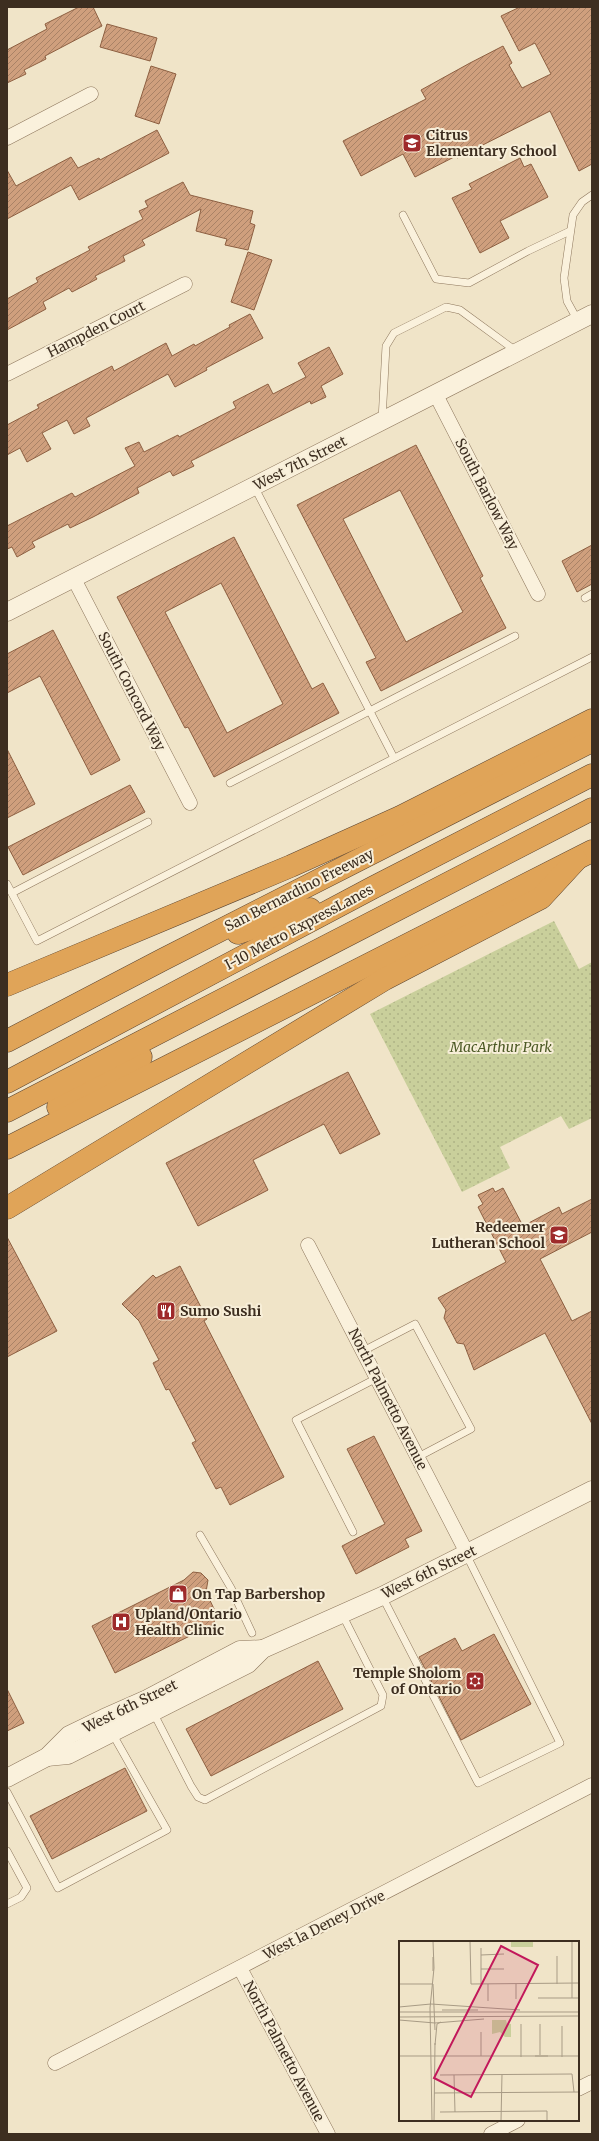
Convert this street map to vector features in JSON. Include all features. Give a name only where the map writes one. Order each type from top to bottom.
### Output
[{"type":"highway","points":[[7,985],[313,857],[400,817],[592,720]]},
{"type":"highway","name":"San Bernardino Freeway","points":[[7,1041],[164,959],[592,741]]},
{"type":"highway","name":"I-10 Metro ExpressLanes","points":[[7,1082],[374,887],[592,775]]},
{"type":"highway","name":"I-10 Metro ExpressLanes","points":[[7,1111],[592,809]]},
{"type":"highway","points":[[7,1148],[584,855]]},
{"type":"highway","points":[[7,1208],[385,979],[541,898],[584,855]]},
{"type":"highway","points":[[164,959],[374,887]]},
{"type":"highway","points":[[7,1138],[316,952]]},
{"type":"street","points":[[7,138],[91,94]]},
{"type":"street","name":"Hampden Court","points":[[7,374],[185,284]]},
{"type":"street","name":"West 7th Street","points":[[7,612],[585,318]]},
{"type":"street","name":"South Barlow Way","points":[[436,395],[538,594]]},
{"type":"street","name":"South Concord Way","points":[[74,578],[190,804]]},
{"type":"street","name":"North Palmetto Avenue","points":[[308,1245],[467,1554]]},
{"type":"street","name":"West 6th Street","points":[[47,1757],[68,1755],[248,1664],[263,1649],[382,1596],[592,1490]]},
{"type":"street","name":"West 6th Street","points":[[7,1778],[47,1757],[69,1735],[147,1699],[240,1650],[263,1649]]},
{"type":"street","name":"West la Deney Drive","points":[[55,2063],[592,1786]]},
{"type":"street","name":"North Palmetto Avenue","points":[[240,1968],[328,2134]]},
{"type":"street","points":[[579,2088],[592,2082]]},
{"type":"street","points":[[491,2134],[516,2121]]},
{"type":"lane","points":[[585,318],[568,301],[564,278],[573,214],[582,202],[592,195]]},
{"type":"lane","points":[[403,215],[436,279],[469,283],[528,251],[570,231]]},
{"type":"lane","points":[[382,422],[386,346],[394,333],[446,307],[460,310],[518,353]]},
{"type":"lane","points":[[254,486],[394,758]]},
{"type":"lane","points":[[230,783],[515,636]]},
{"type":"lane","points":[[7,884],[37,941],[592,657]]},
{"type":"lane","points":[[12,893],[148,822]]},
{"type":"lane","points":[[363,1351],[415,1324],[471,1429],[418,1457]]},
{"type":"lane","points":[[353,1532],[296,1420],[377,1378]]},
{"type":"lane","points":[[200,1535],[231,1588],[252,1633]]},
{"type":"lane","points":[[382,1596],[478,1784],[553,1747],[560,1743],[467,1554]]},
{"type":"lane","points":[[152,1712],[198,1797],[205,1800],[381,1706],[383,1695],[342,1614]]},
{"type":"lane","points":[[7,1792],[58,1888],[167,1830],[112,1733]]},
{"type":"lane","points":[[7,1851],[27,1888],[21,1897],[7,1904]]},
{"type":"green space","name":"MacArthur Park","points":[[554,921],[579,969],[592,962],[592,1118],[569,1129],[561,1116],[500,1147],[510,1168],[462,1192],[370,1014]]},
{"type":"building","points":[[79,7],[93,7],[102,26],[45,56],[46,59],[24,70],[26,74],[7,83],[7,50],[47,29],[45,24]]},
{"type":"building","points":[[520,7],[592,7],[592,164],[579,171],[550,111],[457,158],[456,156],[415,177],[403,154],[361,176],[343,141],[426,99],[421,90],[470,63],[503,46],[512,63],[509,65],[522,88],[551,74],[535,43],[519,51],[501,16]]},
{"type":"building","points":[[107,24],[157,38],[150,61],[100,47]]},
{"type":"building","points":[[151,66],[176,74],[159,124],[135,116]]},
{"type":"building","points":[[157,130],[169,153],[79,200],[71,185],[7,219],[7,170],[16,186],[71,157],[78,168],[99,158],[100,160]]},
{"type":"building","points":[[520,158],[524,167],[531,164],[548,197],[500,221],[509,238],[480,253],[452,198],[472,189],[469,184]]},
{"type":"building","points":[[183,182],[190,195],[253,211],[250,223],[255,225],[248,250],[225,245],[227,239],[196,231],[201,209],[142,240],[145,245],[123,256],[125,261],[95,276],[97,279],[72,292],[69,288],[43,302],[46,309],[7,330],[7,299],[38,282],[36,278],[90,250],[88,247],[143,219],[139,211],[148,207],[145,201]]},
{"type":"building","points":[[248,252],[272,260],[254,310],[231,302]]},
{"type":"building","points":[[250,314],[263,338],[206,368],[207,370],[175,387],[168,374],[86,418],[90,426],[74,434],[67,420],[42,433],[51,449],[27,462],[20,448],[7,455],[7,425],[39,408],[37,405],[112,366],[114,371],[166,343],[172,356],[194,344],[195,346]]},
{"type":"building","points":[[329,347],[343,374],[321,386],[326,397],[311,404],[310,401],[191,461],[194,466],[173,476],[170,471],[137,488],[139,493],[93,517],[70,528],[68,524],[32,542],[35,547],[17,557],[12,547],[7,549],[7,526],[72,493],[75,497],[135,466],[125,448],[139,442],[144,452],[178,435],[179,437],[236,408],[233,402],[268,384],[273,394],[306,377],[298,363]]},
{"type":"building","points":[[416,445],[483,576],[480,578],[506,628],[381,691],[366,662],[376,658],[297,505]],"holes":[[[400,490],[463,612],[406,642],[343,519]]]},
{"type":"building","points":[[234,537],[312,689],[323,683],[339,713],[214,777],[188,727],[185,728],[117,597]],"holes":[[[221,583],[283,704],[227,733],[165,612]]]},
{"type":"building","points":[[592,545],[592,584],[577,592],[562,561]]},
{"type":"building","points":[[53,630],[120,760],[91,775],[40,676],[7,693],[7,654]]},
{"type":"building","points":[[7,749],[35,804],[7,818]]},
{"type":"building","points":[[130,785],[145,812],[23,875],[8,847]]},
{"type":"building","points":[[348,1072],[380,1134],[340,1154],[324,1124],[253,1160],[268,1190],[198,1226],[166,1163]]},
{"type":"building","points":[[493,1188],[495,1192],[503,1188],[523,1226],[559,1207],[562,1214],[592,1199],[592,1232],[540,1259],[572,1321],[592,1311],[592,1424],[545,1333],[474,1370],[464,1344],[457,1343],[444,1318],[446,1310],[438,1298],[506,1262],[478,1207],[483,1204],[478,1195]]},
{"type":"building","points":[[7,1237],[57,1331],[7,1357]]},
{"type":"building","points":[[180,1266],[207,1319],[204,1321],[284,1477],[230,1505],[221,1487],[216,1489],[192,1443],[196,1441],[169,1389],[166,1390],[153,1363],[159,1360],[139,1321],[122,1304],[153,1275],[156,1278]]},
{"type":"building","points":[[374,1436],[422,1531],[405,1539],[409,1547],[356,1574],[342,1546],[385,1524],[347,1449]]},
{"type":"building","points":[[193,1572],[201,1573],[208,1580],[206,1592],[215,1611],[214,1624],[115,1673],[92,1626],[184,1580]]},
{"type":"building","name":"Temple Sholom of Ontario","points":[[494,1634],[531,1704],[461,1740],[419,1657],[455,1638],[462,1651]]},
{"type":"building","points":[[318,1661],[343,1709],[211,1776],[186,1729]]},
{"type":"building","points":[[7,1689],[24,1723],[7,1731]]},
{"type":"building","points":[[125,1768],[147,1811],[52,1859],[30,1816]]},
{"type":"place","name":"Citrus Elementary School","points":[[412,143]]},
{"type":"place","name":"Redeemer Lutheran School","points":[[559,1235]]},
{"type":"place","name":"Sumo Sushi","points":[[166,1311]]},
{"type":"place","name":"On Tap Barbershop","points":[[178,1594]]},
{"type":"place","name":"Upland/Ontario Health Clinic","points":[[121,1622]]},
{"type":"place","name":"Temple Sholom of Ontario","points":[[475,1681]]}]
